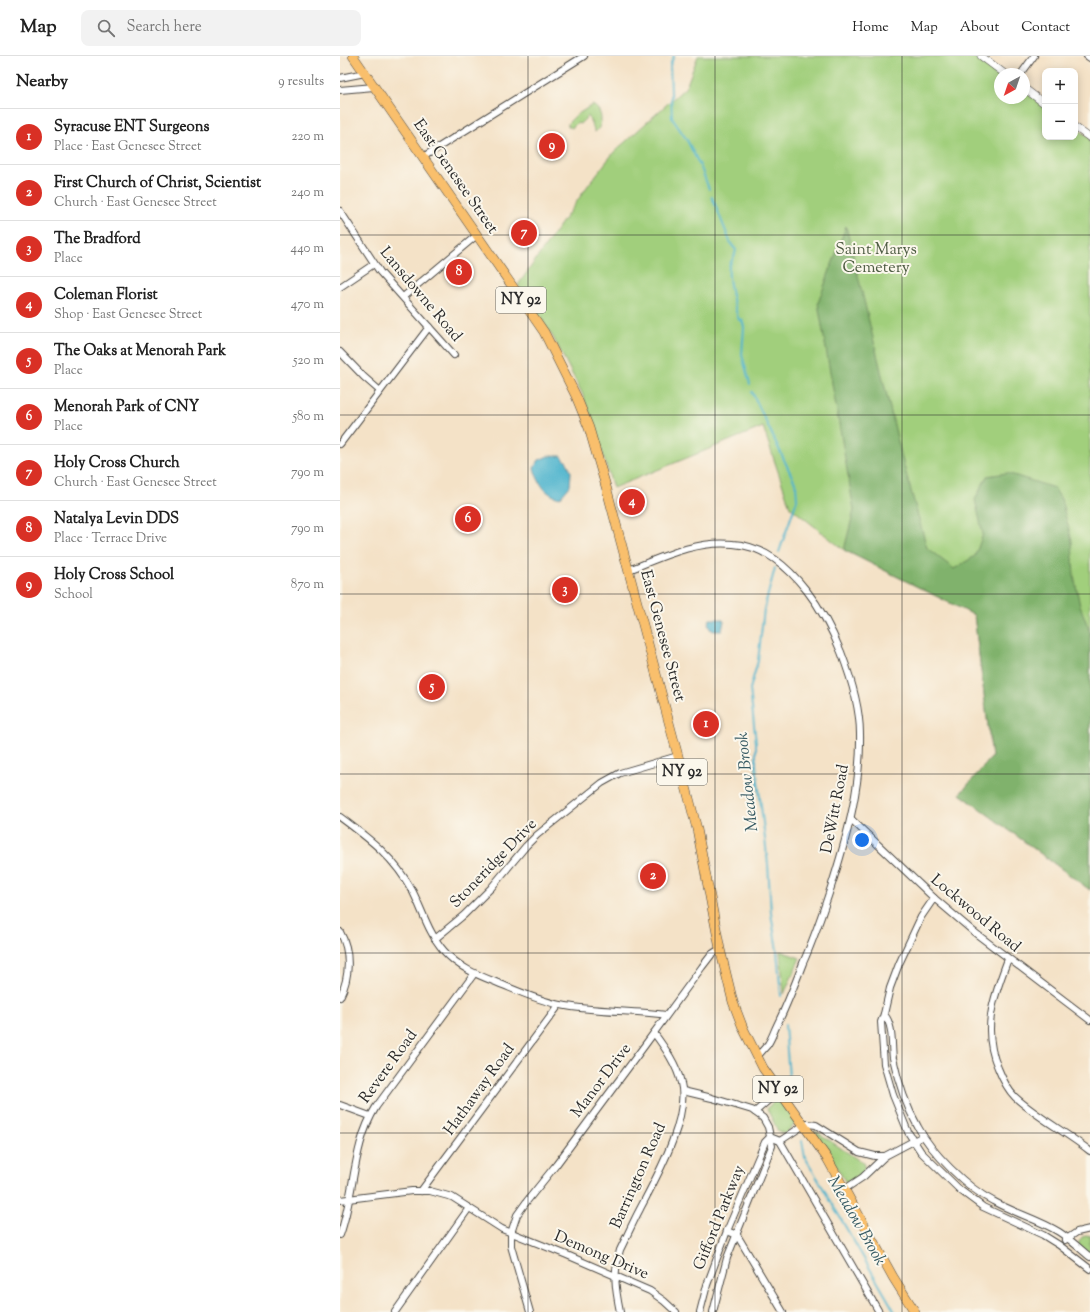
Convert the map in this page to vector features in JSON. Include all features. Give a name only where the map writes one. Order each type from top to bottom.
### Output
[{"type":"main road","name":"East Genesee Street","points":[[353,56],[544,332],[576,396],[589,428],[629,570],[697,829],[720,949],[733,1002],[743,1028],[757,1057],[779,1091],[827,1158],[914,1312]]},
{"type":"street","points":[[423,157],[584,56]]},
{"type":"street","points":[[981,56],[997,68]]},
{"type":"street","points":[[1025,68],[1034,56]]},
{"type":"street","points":[[340,78],[365,73]]},
{"type":"street","points":[[340,90],[374,87]]},
{"type":"street","points":[[1030,93],[1042,102]]},
{"type":"street","points":[[1078,129],[1090,138]]},
{"type":"street","name":"Lansdowne Road","points":[[340,211],[380,272],[454,355]]},
{"type":"street","points":[[403,297],[477,235]]},
{"type":"street","points":[[340,288],[374,264]]},
{"type":"street","points":[[340,444],[429,327]]},
{"type":"street","points":[[340,352],[380,391]]},
{"type":"street","name":"DeWitt Road","points":[[629,570],[688,548],[711,543],[732,543],[769,555],[781,563],[800,582],[823,614],[833,633],[848,671],[856,701],[860,732],[857,789],[840,860],[817,932],[768,1044],[757,1057]]},
{"type":"street","name":"Stoneridge Drive","points":[[435,939],[464,915],[491,888],[537,835],[602,783],[631,769],[678,756]]},
{"type":"street","points":[[340,817],[388,856],[412,892],[435,939],[454,961],[468,971],[542,1000],[559,1005],[575,1008],[666,1015]]},
{"type":"street","name":"Lockwood Road","points":[[851,819],[934,898],[974,932],[1090,1020]]},
{"type":"street","points":[[934,898],[921,917],[899,964],[890,988],[881,1022],[884,1064],[893,1095],[908,1132],[921,1152],[960,1190],[983,1207],[1030,1229],[1059,1246],[1090,1269]]},
{"type":"street","points":[[340,932],[345,943],[348,957],[344,989],[340,997]]},
{"type":"street","name":"Manor Drive","points":[[511,1233],[517,1215],[527,1201],[556,1165],[708,959],[712,954],[720,949]]},
{"type":"street","points":[[1008,959],[996,991],[990,1015],[989,1032],[991,1050],[1001,1076],[1012,1093],[1032,1111],[1090,1151]]},
{"type":"street","name":"Revere Road","points":[[340,1235],[361,1142],[370,1116],[474,974]]},
{"type":"street","name":"Hathaway Road","points":[[421,1191],[559,1005]]},
{"type":"street","points":[[884,1014],[889,1020],[893,1057],[899,1082],[911,1113],[923,1136],[955,1173],[981,1194],[997,1204],[1042,1223],[1059,1233],[1090,1257]]},
{"type":"street","name":"Barrington Road","points":[[620,1312],[615,1285],[615,1276],[620,1250],[673,1141],[680,1114],[683,1092],[680,1078],[668,1052],[654,1033]]},
{"type":"street","points":[[683,1092],[712,1098],[754,1112],[779,1091]]},
{"type":"street","points":[[340,1105],[370,1116]]},
{"type":"street","name":"Gifford Parkway","points":[[713,1312],[722,1274],[772,1146],[768,1126],[763,1118],[754,1112]]},
{"type":"street","points":[[780,1141],[804,1125],[816,1125],[865,1155],[885,1156]]},
{"type":"street","points":[[845,1189],[863,1176],[885,1156],[923,1136]]},
{"type":"street","points":[[770,1137],[780,1141],[879,1312]]},
{"type":"street","name":"Gifford Parkway","points":[[700,1312],[707,1285],[727,1231],[765,1142],[770,1137]]},
{"type":"street","name":"Demong Drive","points":[[340,1200],[421,1191],[430,1191],[452,1197],[494,1225],[650,1291],[676,1312]]},
{"type":"street","points":[[395,1312],[469,1208]]},
{"type":"street","points":[[1059,1246],[1066,1239],[1077,1232],[1090,1229]]},
{"type":"street","points":[[727,1231],[737,1235],[783,1312]]},
{"type":"street","points":[[511,1233],[511,1246],[530,1312]]},
{"type":"green space","name":"Saint Marys Cemetery","points":[[698,56],[981,56],[994,68],[994,104],[1030,104],[1030,93],[1042,102],[1042,140],[1078,140],[1078,129],[1090,138],[1090,890],[960,794],[992,757],[974,615],[844,550],[790,507],[763,427],[613,488],[594,425],[582,393],[553,337],[518,285],[589,184],[614,152],[686,87]]},
{"type":"green space","points":[[592,105],[596,107],[601,118],[600,126],[595,132],[588,116],[580,124],[577,123],[572,128],[568,126],[568,123],[575,116]]},
{"type":"green space","points":[[846,226],[903,462],[927,548],[954,569],[975,556],[983,534],[975,500],[987,476],[1007,473],[1054,488],[1061,499],[1072,541],[1074,576],[1080,606],[1090,632],[1090,890],[960,794],[992,757],[974,615],[844,550],[854,510],[818,303]]},
{"type":"green space","points":[[780,951],[800,958],[784,994]]},
{"type":"green space","points":[[775,1101],[782,1103],[797,1122],[785,1134],[778,1131],[767,1109]]},
{"type":"green space","points":[[814,1130],[863,1163],[864,1170],[859,1177],[850,1183],[845,1181]]},
{"type":"green space","points":[[1090,1235],[1090,1254],[1078,1245],[1082,1237]]},
{"type":"water","points":[[548,456],[561,456],[567,462],[571,472],[570,486],[560,498],[546,491],[540,483],[534,468],[539,460]]},
{"type":"water","points":[[710,619],[721,619],[724,621],[722,631],[714,631],[710,629],[708,623]]},
{"type":"waterway","name":"Meadow Brook","points":[[674,56],[670,65],[672,118],[687,140],[701,168],[709,189]]},
{"type":"waterway","name":"Meadow Brook","points":[[712,197],[731,244],[736,250],[735,256],[729,267],[729,279],[737,315],[739,320],[742,320],[744,327],[742,355],[750,384]]},
{"type":"waterway","name":"Meadow Brook","points":[[752,392],[796,485],[797,500],[779,552]]},
{"type":"waterway","name":"Meadow Brook","points":[[775,568],[764,609],[758,661],[750,689],[756,743],[756,765],[768,864],[771,913],[777,951],[781,996]]},
{"type":"waterway","name":"Meadow Brook","points":[[785,1025],[789,1077]]},
{"type":"waterway","name":"Meadow Brook","points":[[802,1141],[805,1157],[895,1312]]},
{"type":"place","name":"Holy Cross School","points":[[552,146]]},
{"type":"place","name":"Holy Cross Church","points":[[524,233]]},
{"type":"place","name":"Natalya Levin DDS","points":[[459,272]]},
{"type":"place","name":"Coleman Florist","points":[[632,502]]},
{"type":"place","name":"Menorah Park of CNY","points":[[468,519]]},
{"type":"place","name":"The Bradford","points":[[565,590]]},
{"type":"place","name":"The Oaks at Menorah Park","points":[[432,687]]},
{"type":"place","name":"Syracuse ENT Surgeons","points":[[706,724]]},
{"type":"place","name":"First Church of Christ, Scientist","points":[[653,876]]}]
